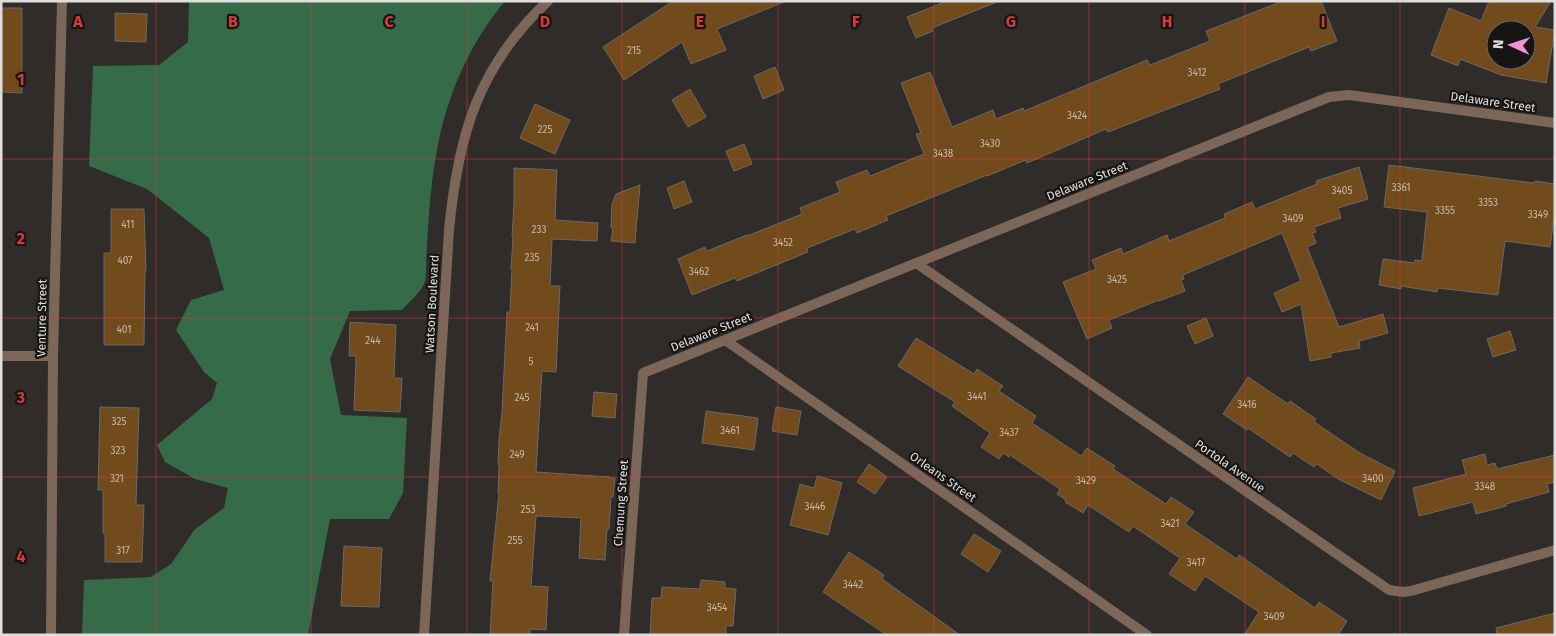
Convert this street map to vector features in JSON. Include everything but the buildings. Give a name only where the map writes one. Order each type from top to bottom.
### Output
[{"type":"street","name":"Venture Street","points":[[51,635],[53,356],[62,1]]},
{"type":"street","name":"Watson Boulevard","points":[[424,635],[449,230],[457,164],[476,102],[490,74],[507,46],[528,20],[548,1]]},
{"type":"street","name":"Delaware Street","points":[[643,373],[1329,97],[1349,95],[1555,123]]},
{"type":"street","name":"Portola Avenue","points":[[916,263],[1389,590],[1411,592],[1555,550]]},
{"type":"street","name":"Orleans Street","points":[[725,340],[1147,635]]},
{"type":"street","points":[[1,356],[53,356]]},
{"type":"street","name":"Chemung Street","points":[[624,635],[643,373]]},
{"type":"green space","points":[[189,1],[505,1],[482,33],[462,68],[442,125],[432,183],[424,284],[402,310],[350,311],[330,359],[341,415],[407,418],[403,493],[389,519],[330,519],[308,635],[82,635],[84,580],[151,577],[171,564],[195,529],[224,508],[228,488],[195,479],[165,462],[157,445],[212,399],[217,383],[204,372],[176,330],[191,300],[224,290],[209,238],[147,189],[89,166],[93,66],[159,65],[188,42]]}]
